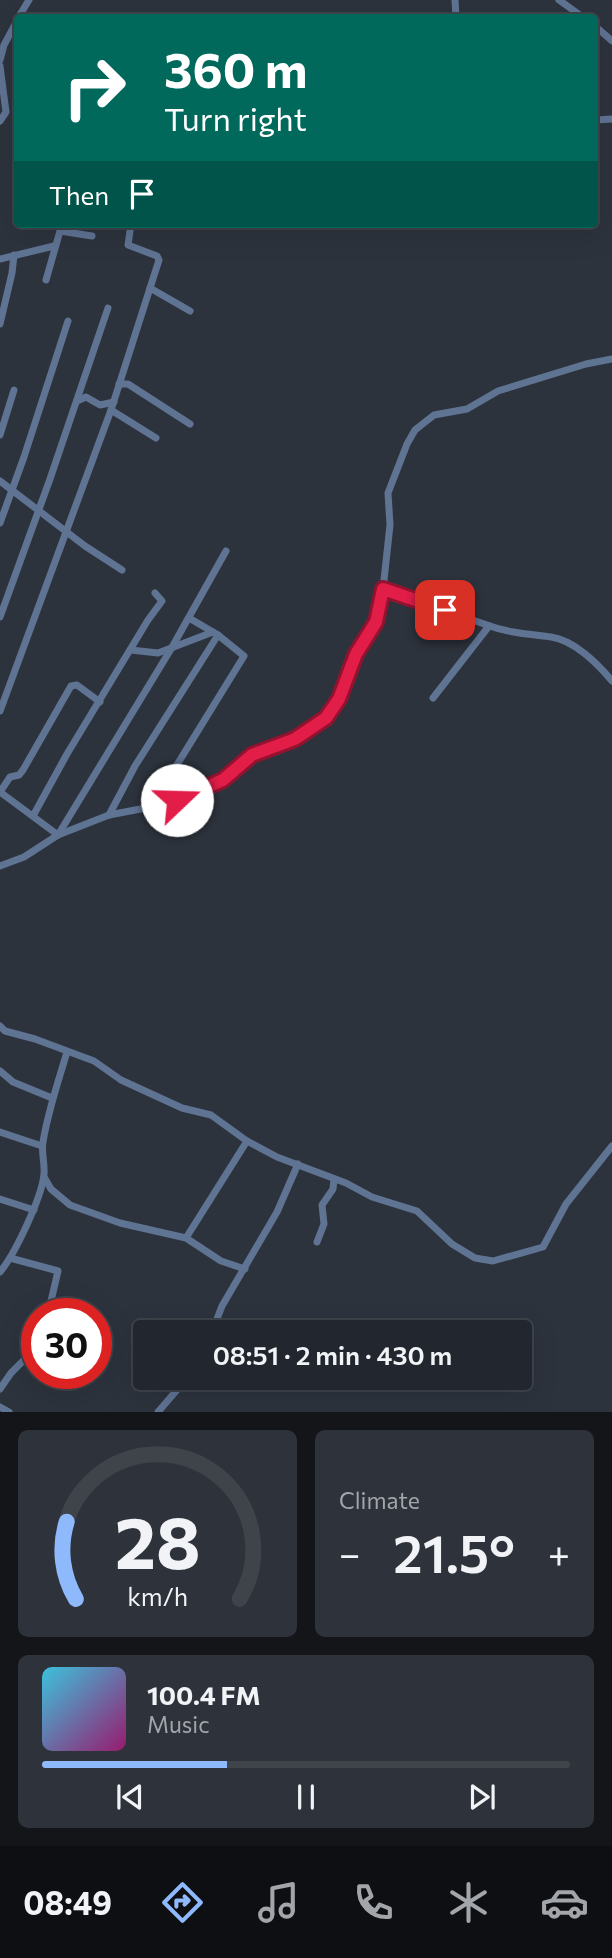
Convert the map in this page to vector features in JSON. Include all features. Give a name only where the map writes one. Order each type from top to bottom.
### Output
[{"type":"street","points":[[559,0],[578,14]]},
{"type":"street","points":[[0,121],[6,112],[0,63],[2,45],[14,25]]},
{"type":"street","points":[[598,29],[612,41]]},
{"type":"street","points":[[0,711],[114,402],[159,258],[128,245],[130,228]]},
{"type":"street","points":[[46,280],[54,246],[61,231],[92,236]]},
{"type":"street","points":[[0,259],[54,246]]},
{"type":"street","points":[[0,324],[12,273],[13,255]]},
{"type":"street","points":[[150,288],[190,311]]},
{"type":"street","points":[[0,617],[108,308]]},
{"type":"street","points":[[0,523],[13,491],[68,321]]},
{"type":"street","points":[[0,866],[24,857],[58,835],[109,816],[151,807],[206,789],[223,780],[252,755],[295,739],[326,718],[339,699],[356,654],[376,622],[383,589],[390,525],[387,493],[407,444],[424,421],[445,411],[460,411],[474,406],[498,391],[612,359]]},
{"type":"street","points":[[119,384],[124,383],[137,389],[190,424]]},
{"type":"street","points":[[0,435],[13,390]]},
{"type":"street","points":[[77,401],[86,397],[100,405],[114,402]]},
{"type":"street","points":[[111,410],[156,438]]},
{"type":"street","points":[[0,481],[85,546],[122,570]]},
{"type":"street","points":[[58,835],[171,649],[226,551]]},
{"type":"street","points":[[383,589],[489,626],[557,639],[597,665],[612,681]]},
{"type":"street","points":[[33,816],[162,601],[155,593]]},
{"type":"street","points":[[151,807],[244,656],[215,633],[189,618]]},
{"type":"street","points":[[433,698],[489,626]]},
{"type":"street","points":[[131,650],[154,653],[215,633]]},
{"type":"street","points":[[109,816],[135,766],[210,648],[215,633]]},
{"type":"street","points":[[193,641],[210,648]]},
{"type":"street","points":[[58,835],[0,792],[10,777],[19,775],[23,770],[71,686],[77,685],[100,702]]},
{"type":"street","points":[[0,1026],[5,1031],[94,1061],[125,1082],[182,1108],[211,1115],[247,1141],[277,1157],[334,1179],[372,1198],[417,1211],[461,1250],[475,1258],[493,1261],[545,1245],[566,1204],[612,1146]]},
{"type":"street","points":[[0,1272],[34,1210],[44,1176],[42,1146],[52,1098],[67,1052]]},
{"type":"street","points":[[0,1070],[13,1082],[52,1098]]},
{"type":"street","points":[[0,1132],[42,1146]]},
{"type":"street","points":[[186,1238],[247,1141]]},
{"type":"street","points":[[217,1320],[276,1212],[298,1164]]},
{"type":"street","points":[[44,1176],[51,1189],[70,1205],[120,1223],[186,1238],[221,1261],[245,1269]]},
{"type":"street","points":[[317,1242],[324,1224],[322,1207],[333,1189],[334,1179]]},
{"type":"street","points":[[0,1199],[34,1210]]},
{"type":"street","points":[[10,1258],[58,1270],[52,1298]]},
{"type":"street","points":[[0,1389],[21,1363]]},
{"type":"street","points":[[158,1412],[177,1390]]},
{"type":"street","points":[[0,1407],[9,1412]]},
{"type":"route","points":[[177,800],[223,780],[252,755],[295,739],[326,718],[347,682],[356,654],[376,622],[383,589],[445,610]]}]
